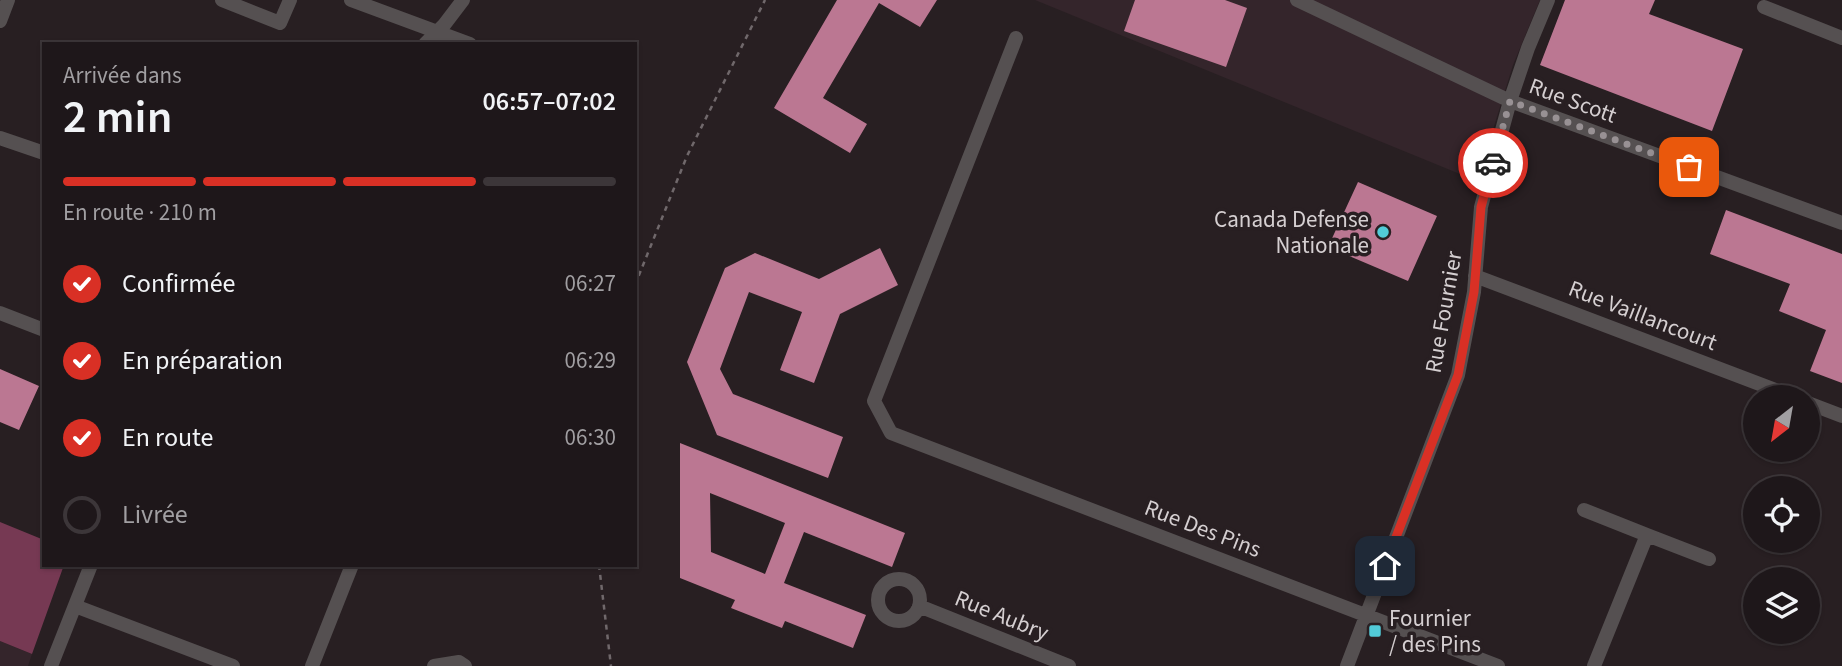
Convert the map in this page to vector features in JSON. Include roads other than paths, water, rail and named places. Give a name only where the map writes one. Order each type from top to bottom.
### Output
[{"type":"street","points":[[0,20],[8,0]]},
{"type":"street","points":[[222,0],[280,23],[290,0]]},
{"type":"street","points":[[351,0],[464,42]]},
{"type":"street","points":[[427,42],[463,0]]},
{"type":"street","name":"Rue Scott","points":[[1297,0],[1510,101],[1842,223]]},
{"type":"street","name":"Rue Fournier","points":[[1347,666],[1458,375],[1475,276],[1481,207],[1510,101],[1548,0]]},
{"type":"street","points":[[1764,7],[1842,38]]},
{"type":"street","name":"Rue Des Pins","points":[[1016,38],[874,401],[891,433],[1498,666]]},
{"type":"street","points":[[0,138],[42,152]]},
{"type":"street","name":"Rue Vaillancourt","points":[[1475,276],[1762,385]]},
{"type":"street","points":[[0,313],[42,329]]},
{"type":"street","points":[[1820,407],[1842,416]]},
{"type":"street","points":[[1584,509],[1709,559]]},
{"type":"street","points":[[1594,666],[1647,535]]},
{"type":"street","points":[[51,666],[90,567]]},
{"type":"street","points":[[312,666],[351,567]]},
{"type":"street","points":[[75,606],[233,666]]},
{"type":"street","name":"Rue Aubry","points":[[919,606],[1069,666]]},
{"type":"street","points":[[433,666],[459,662],[465,666]]},
{"type":"place","name":"Canada Defense Nationale","points":[[1383,232]]},
{"type":"place","name":"Fournier / des Pins","points":[[1375,631]]}]
